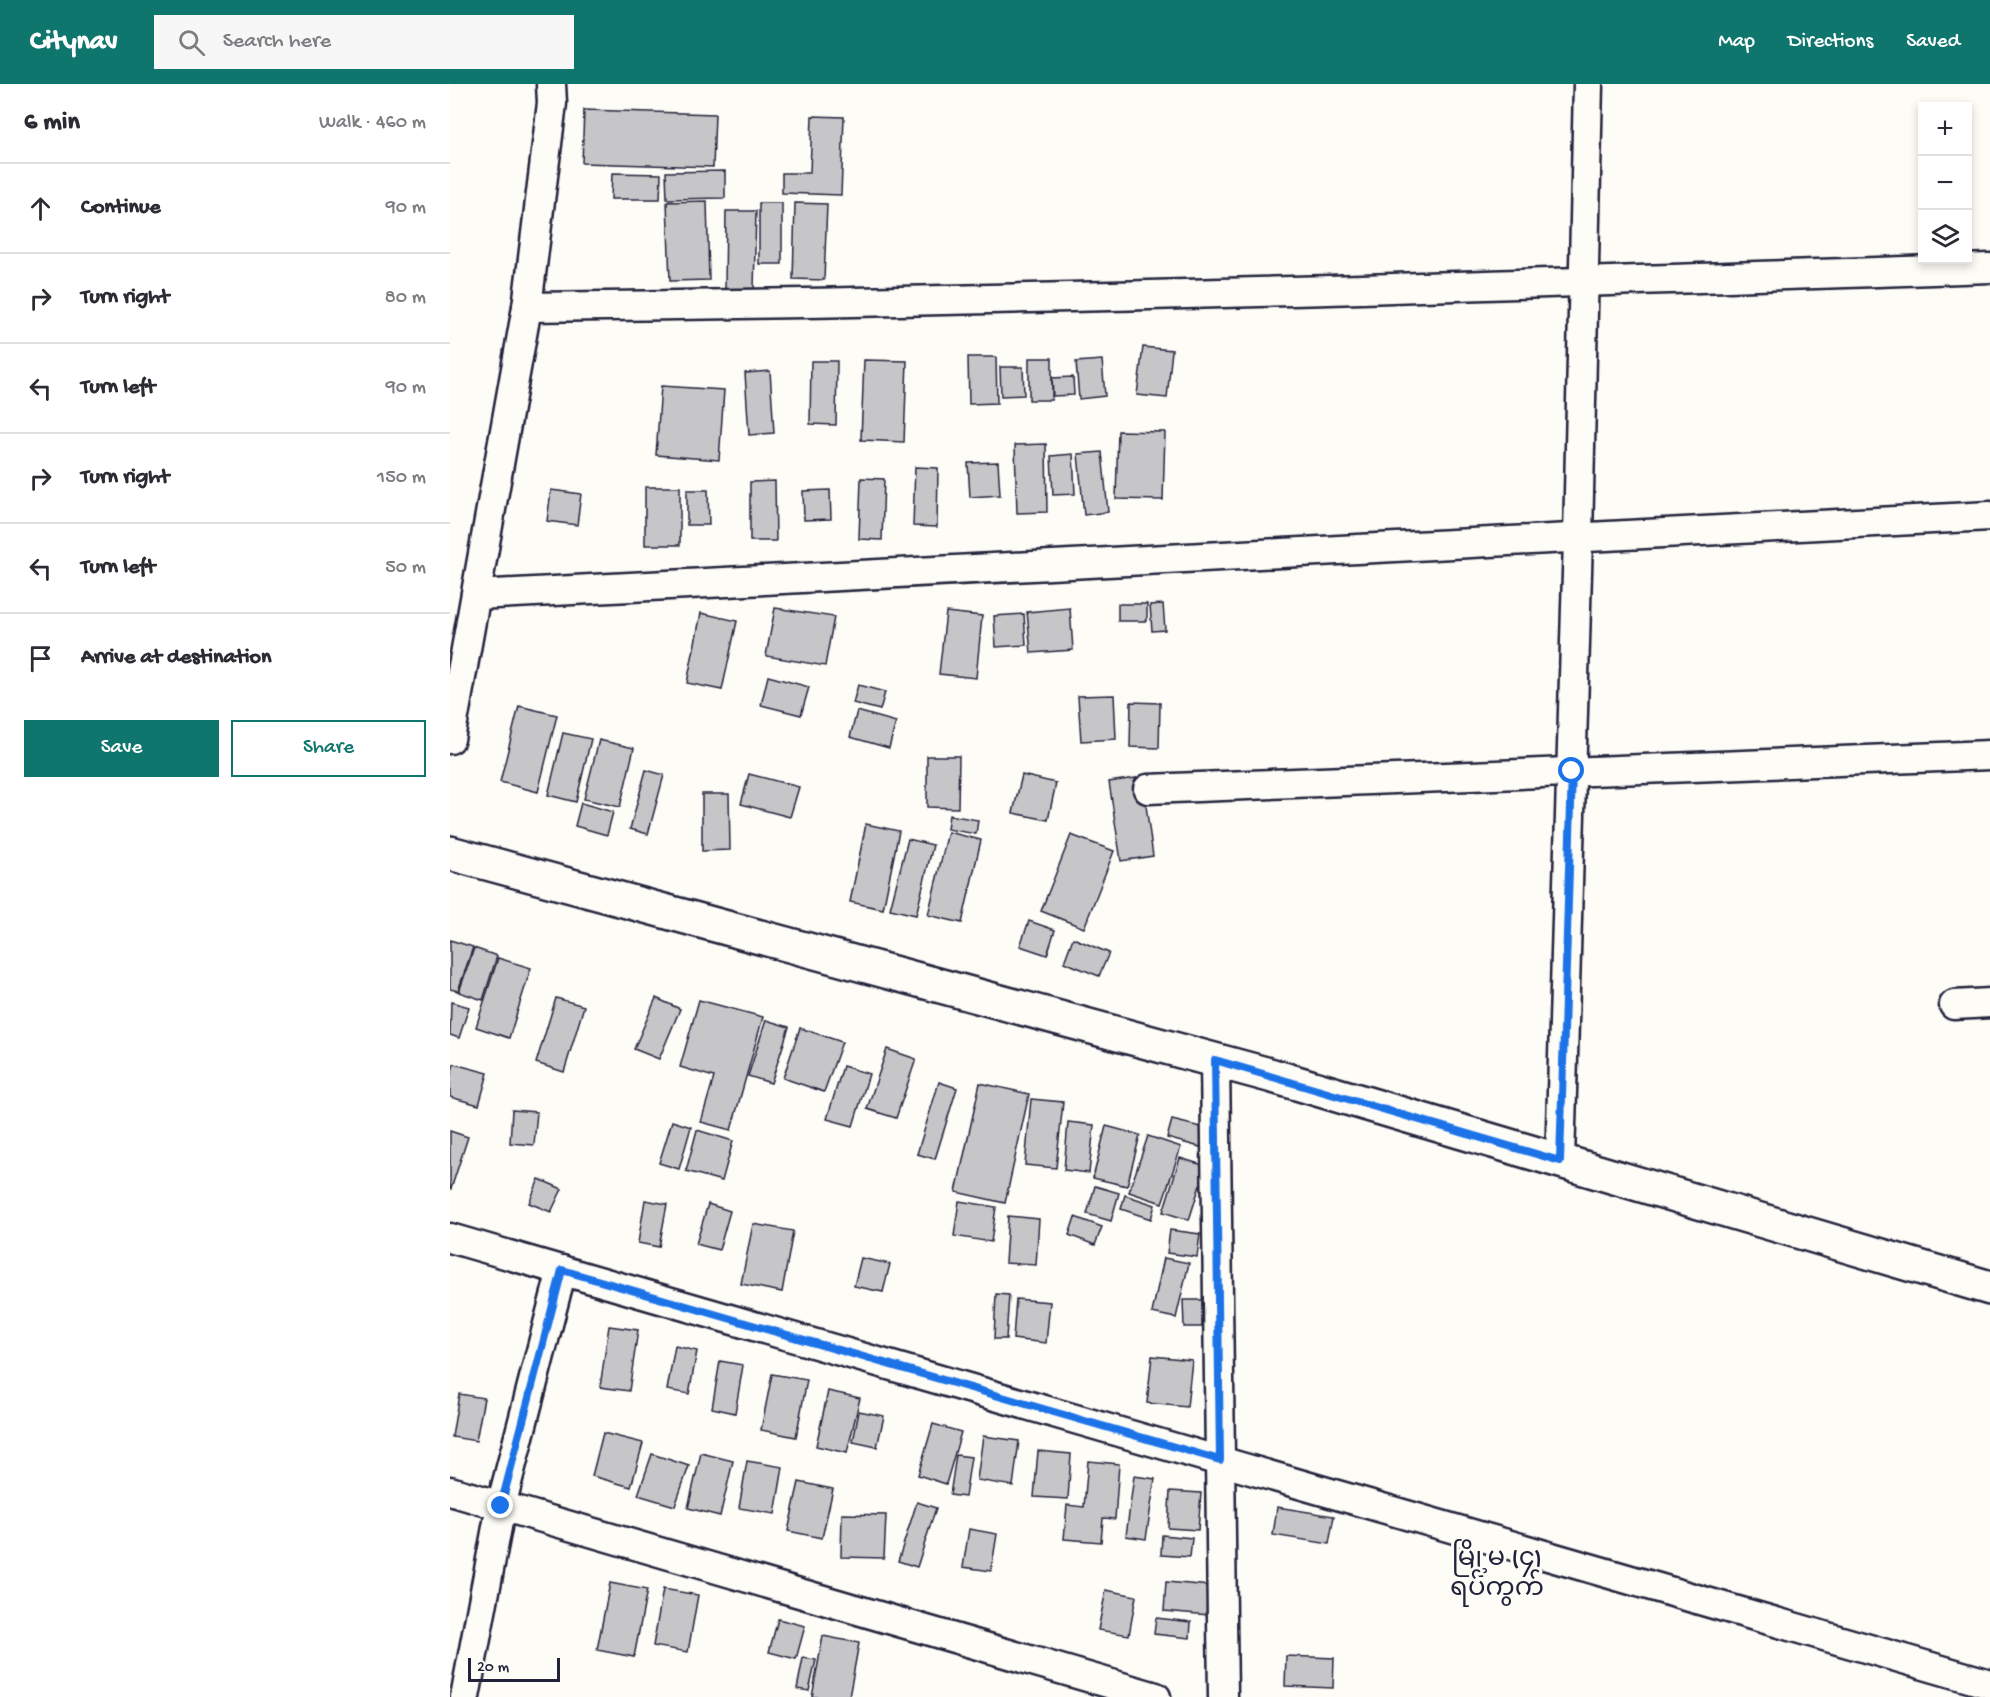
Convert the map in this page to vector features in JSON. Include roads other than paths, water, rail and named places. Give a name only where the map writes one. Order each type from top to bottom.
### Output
[{"type":"main road","points":[[450,853],[1215,1060],[1990,1288]]},
{"type":"street","points":[[450,739],[527,307],[552,103],[551,84]]},
{"type":"street","points":[[1560,1161],[1572,771],[1588,84]]},
{"type":"street","points":[[527,307],[754,304],[1584,282],[1990,268]]},
{"type":"street","points":[[476,595],[1990,516]]},
{"type":"street","points":[[1148,789],[1990,755]]},
{"type":"street","points":[[1954,1005],[1990,1003]]},
{"type":"street","points":[[1215,1060],[1224,1697]]},
{"type":"street","points":[[450,1238],[1220,1460],[1947,1685],[1990,1684]]},
{"type":"street","points":[[465,1697],[501,1506],[562,1270]]},
{"type":"street","points":[[450,1491],[1156,1697]]},
{"type":"district","name":"မြို့မ (၄) ရပ်ကွက်","points":[[1497,1571]]}]
